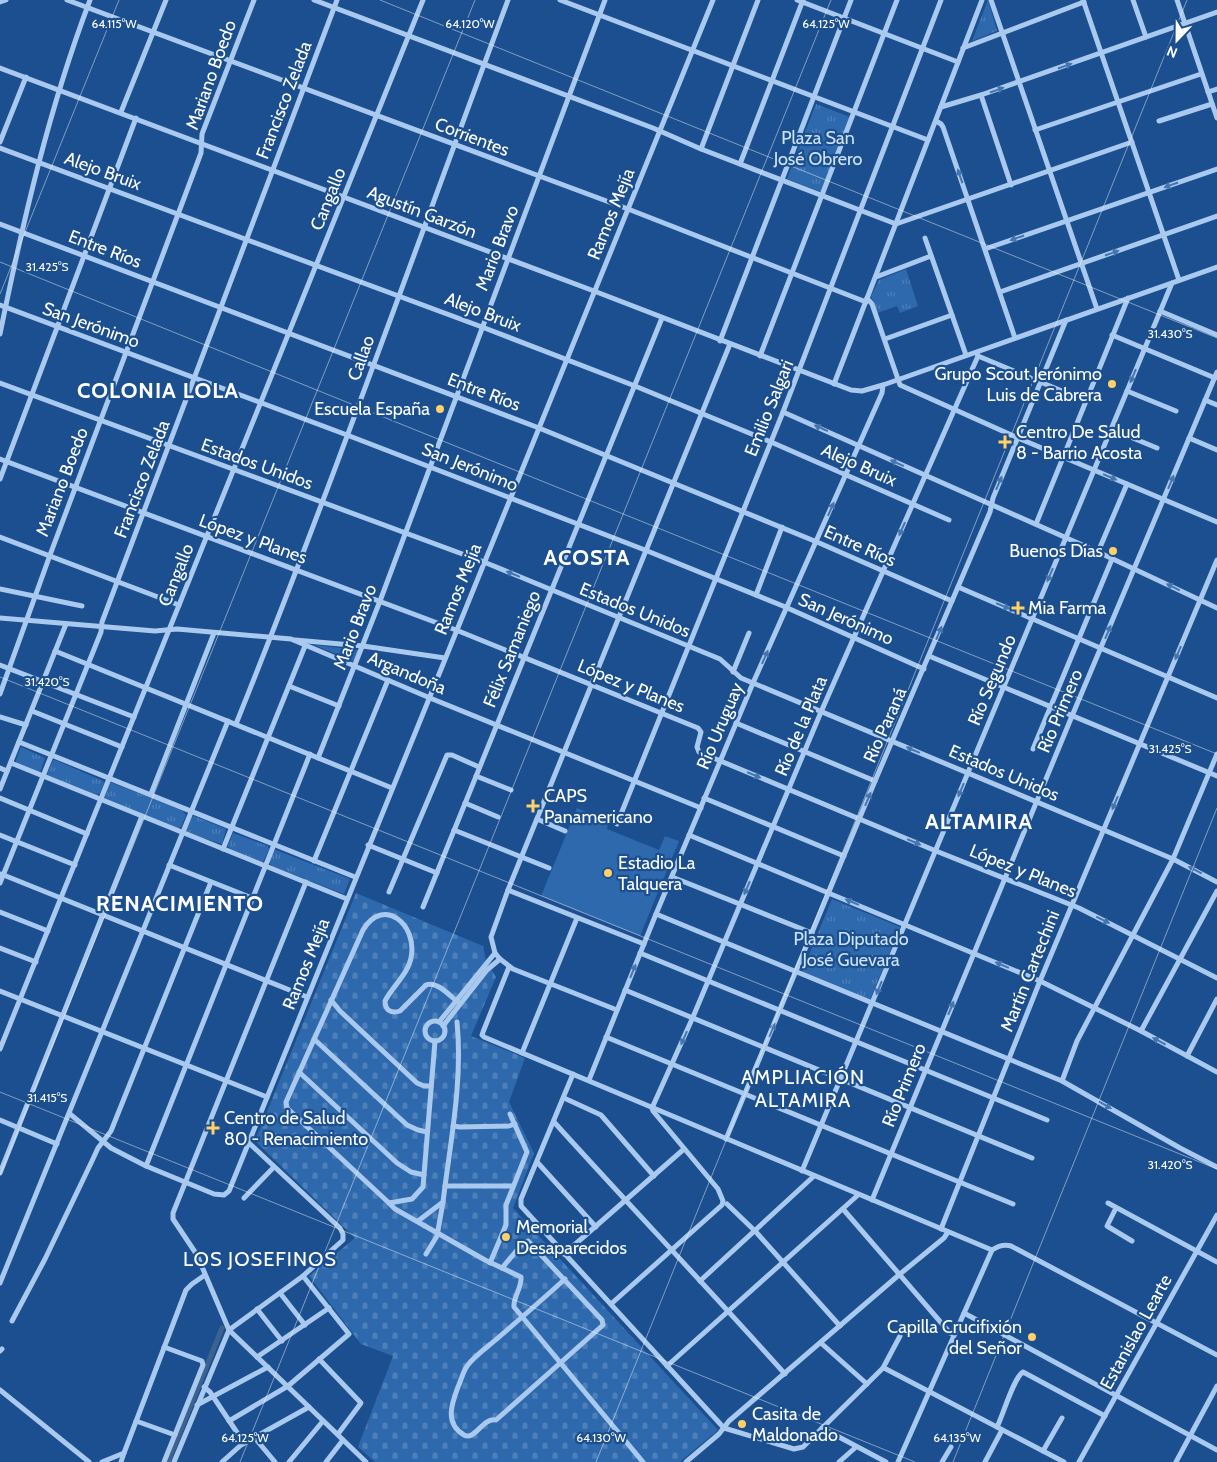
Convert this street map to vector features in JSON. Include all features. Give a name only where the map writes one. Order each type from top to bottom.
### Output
[{"type":"street","points":[[0,2],[6,0]]},
{"type":"street","name":"Corrientes","points":[[67,0],[628,209],[792,274],[866,300]]},
{"type":"street","points":[[0,334],[3,306],[59,89],[90,0]]},
{"type":"street","points":[[121,112],[166,0]]},
{"type":"street","name":"Mariano Boedo","points":[[0,694],[100,420],[201,153],[202,134],[254,0]]},
{"type":"street","points":[[314,0],[569,96],[896,224],[1132,142]]},
{"type":"street","name":"Francisco Zelada","points":[[0,883],[88,664],[143,513],[337,0]]},
{"type":"street","name":"Cangallo","points":[[0,1049],[3,1034],[21,999],[423,0]]},
{"type":"street","name":"Callao","points":[[236,724],[374,365],[508,0]]},
{"type":"street","points":[[560,0],[928,140]]},
{"type":"street","name":"Mario Bravo","points":[[318,758],[363,646],[605,0]]},
{"type":"street","name":"Ramos Mejía","points":[[186,1183],[218,1195],[226,1194],[230,1189],[368,845],[430,698],[713,0]]},
{"type":"street","points":[[702,149],[758,0]]},
{"type":"street","points":[[720,341],[851,0]]},
{"type":"street","points":[[760,356],[897,0]]},
{"type":"street","name":"Emilio Salgari","points":[[617,824],[783,412],[941,0]]},
{"type":"street","points":[[834,384],[982,0]]},
{"type":"street","points":[[991,0],[1097,309]]},
{"type":"street","points":[[1133,0],[1146,37]]},
{"type":"street","points":[[1177,0],[1217,118]]},
{"type":"street","points":[[740,164],[801,1],[958,62]]},
{"type":"street","points":[[963,48],[1084,1],[1179,280]]},
{"type":"street","points":[[941,107],[1019,82],[1217,12]]},
{"type":"street","name":"Agustín Garzón","points":[[0,68],[121,112],[594,291],[799,371],[856,391],[883,385],[966,355],[977,354],[1015,338],[1217,267]]},
{"type":"street","points":[[1035,130],[1201,74]]},
{"type":"street","points":[[0,142],[26,77]]},
{"type":"street","points":[[1208,92],[1217,89]]},
{"type":"street","points":[[981,95],[1011,185]]},
{"type":"street","points":[[1159,121],[1212,104]]},
{"type":"street","points":[[0,479],[136,118]]},
{"type":"street","points":[[936,121],[943,128],[1015,338]]},
{"type":"street","name":"Alejo Bruix","points":[[0,148],[482,327],[635,386],[846,474],[949,520]]},
{"type":"street","points":[[986,249],[1217,169]]},
{"type":"street","points":[[1000,292],[1217,216]]},
{"type":"street","name":"Entre Ríos","points":[[0,224],[538,428],[782,527],[952,601]]},
{"type":"street","points":[[925,238],[966,355]]},
{"type":"street","points":[[876,277],[931,256]]},
{"type":"street","name":"Río Segundo","points":[[802,1171],[842,1079],[1172,283]]},
{"type":"street","points":[[1036,524],[1128,298]]},
{"type":"street","points":[[866,300],[872,304],[900,385],[1018,438],[1217,522]]},
{"type":"street","name":"San Jerónimo","points":[[3,306],[347,434],[645,550],[787,608],[924,669]]},
{"type":"street","points":[[1160,312],[1217,335]]},
{"type":"street","points":[[884,339],[952,315]]},
{"type":"street","name":"Félix Samaniego","points":[[423,907],[662,318]]},
{"type":"street","name":"Río Paraná","points":[[726,1139],[875,781],[990,512],[991,504],[1066,320]]},
{"type":"street","points":[[1112,335],[1214,378]]},
{"type":"street","points":[[617,1010],[509,966],[495,953],[492,932],[672,483],[730,344]]},
{"type":"street","points":[[977,354],[1086,401]]},
{"type":"street","name":"Río de la Plata","points":[[652,1108],[693,1017],[788,789],[977,354]]},
{"type":"street","name":"Río Primero","points":[[872,1200],[1072,716],[1217,372]]},
{"type":"street","name":"Estados Unidos","points":[[0,383],[484,562],[720,659],[737,676],[1172,859],[1217,882]]},
{"type":"street","name":"Río Uruguay","points":[[589,1080],[704,798],[882,393],[883,385]]},
{"type":"street","points":[[1127,391],[1176,411]]},
{"type":"street","points":[[1205,400],[1217,405]]},
{"type":"street","points":[[783,412],[1036,524],[1217,608]]},
{"type":"street","points":[[1111,428],[1157,448]]},
{"type":"street","points":[[1189,438],[1217,450]]},
{"type":"street","name":"López y Planes","points":[[0,459],[456,630],[698,728],[701,732],[697,750],[936,851],[1072,905],[1217,978]]},
{"type":"street","points":[[1098,552],[1127,484]]},
{"type":"street","points":[[756,595],[782,527]]},
{"type":"street","points":[[0,537],[179,605]]},
{"type":"street","points":[[1033,749],[1112,559]]},
{"type":"street","name":"Martín Cartechini","points":[[940,1228],[1040,981],[1217,560]]},
{"type":"street","points":[[958,587],[1217,698]]},
{"type":"street","points":[[0,590],[82,606]]},
{"type":"street","name":"Argandoña","points":[[0,618],[101,628],[155,631],[177,629],[291,640],[701,808]]},
{"type":"street","points":[[0,789],[66,624]]},
{"type":"street","points":[[151,794],[214,633]]},
{"type":"street","points":[[733,672],[750,633]]},
{"type":"street","points":[[291,640],[363,646],[446,658]]},
{"type":"street","points":[[223,849],[305,646]]},
{"type":"street","points":[[55,651],[392,788]]},
{"type":"street","points":[[929,656],[1217,776]]},
{"type":"street","points":[[0,664],[134,717]]},
{"type":"street","points":[[314,861],[388,680]]},
{"type":"street","points":[[289,686],[339,706]]},
{"type":"street","points":[[32,711],[122,747]]},
{"type":"street","points":[[0,717],[26,725]]},
{"type":"street","points":[[0,1284],[228,721]]},
{"type":"street","points":[[736,723],[875,781]]},
{"type":"street","points":[[19,742],[355,878]]},
{"type":"street","points":[[146,1166],[310,754]]},
{"type":"street","points":[[1062,1081],[1077,1041],[1172,859],[1217,754]]},
{"type":"street","points":[[389,892],[447,755],[452,755],[479,766]]},
{"type":"street","points":[[11,763],[347,899]]},
{"type":"street","points":[[0,768],[8,771]]},
{"type":"street","points":[[476,776],[511,790]]},
{"type":"street","points":[[0,798],[87,834]]},
{"type":"street","points":[[704,798],[844,856]]},
{"type":"street","points":[[465,803],[498,817]]},
{"type":"street","points":[[0,1173],[142,816]]},
{"type":"street","points":[[537,819],[565,831]]},
{"type":"street","points":[[454,830],[550,868]]},
{"type":"street","points":[[0,835],[74,865]]},
{"type":"street","points":[[689,835],[1040,981],[1141,1031],[1217,1072]]},
{"type":"street","points":[[368,845],[436,873]]},
{"type":"street","points":[[169,865],[252,898]]},
{"type":"street","points":[[2,874],[307,997]]},
{"type":"street","points":[[672,877],[812,933]]},
{"type":"street","points":[[12,1321],[45,1259],[98,1148],[111,1131],[211,882]]},
{"type":"street","points":[[306,882],[173,1213],[173,1219],[194,1249],[229,1330],[364,1461]]},
{"type":"street","points":[[508,890],[644,944]]},
{"type":"street","points":[[1141,1031],[1217,890]]},
{"type":"street","points":[[0,912],[48,931]]},
{"type":"street","points":[[656,914],[1062,1081],[1217,1167]]},
{"type":"street","points":[[458,1003],[430,983],[400,1011],[388,1010],[385,1001],[410,962],[412,943],[409,932],[404,924],[396,918],[384,915],[373,918],[367,923],[331,1000],[286,1102],[286,1108],[396,1209],[490,1263],[519,1276],[522,1279],[513,1305],[644,1462]]},
{"type":"street","points":[[522,1053],[577,918]]},
{"type":"street","points":[[0,948],[36,962]]},
{"type":"street","points":[[458,1003],[495,953]]},
{"type":"street","points":[[640,953],[1047,1120]]},
{"type":"street","points":[[441,1024],[487,970],[500,959]]},
{"type":"street","points":[[509,966],[482,1035],[992,1250]]},
{"type":"street","points":[[625,990],[1032,1158]]},
{"type":"street","points":[[0,991],[267,1097]]},
{"type":"street","points":[[1187,1056],[1217,999]]},
{"type":"street","points":[[331,1000],[340,1011],[417,1083],[431,1086]]},
{"type":"street","points":[[426,1254],[436,1239],[443,1202],[459,1049],[457,1022]]},
{"type":"street","points":[[429,1023],[441,1024],[444,1035],[435,1041],[428,1038],[426,1029],[429,1023]]},
{"type":"street","points":[[606,1038],[1013,1204]]},
{"type":"street","points":[[314,1039],[407,1125],[427,1132]]},
{"type":"street","points":[[389,1203],[407,1201],[422,1189],[435,1041]]},
{"type":"street","points":[[299,1072],[397,1162],[411,1172],[424,1175]]},
{"type":"street","points":[[574,1074],[530,1176],[521,1199],[521,1204],[564,1254],[724,1428],[799,1449],[883,1368],[900,1336]]},
{"type":"street","points":[[564,1098],[601,1115],[654,1176]]},
{"type":"street","points":[[652,1108],[718,1189],[725,1202],[756,1232],[840,1326]]},
{"type":"street","points":[[70,1114],[111,1148],[146,1166],[186,1183]]},
{"type":"street","points":[[490,1263],[506,1225],[505,1208],[527,1152],[510,1114]]},
{"type":"street","points":[[0,1120],[57,1144]]},
{"type":"street","points":[[554,1122],[625,1202],[729,1311],[785,1374]]},
{"type":"street","points":[[452,1126],[460,1128],[509,1126],[515,1124]]},
{"type":"street","points":[[174,1462],[229,1330],[303,1276],[343,1240],[340,1228],[248,1143]]},
{"type":"street","points":[[564,1254],[684,1149]]},
{"type":"street","points":[[537,1162],[596,1227]]},
{"type":"street","points":[[244,1198],[274,1167]]},
{"type":"street","points":[[700,1281],[756,1232],[814,1176]]},
{"type":"street","points":[[445,1186],[513,1186]]},
{"type":"street","points":[[667,1366],[858,1195]]},
{"type":"street","points":[[418,1220],[443,1202]]},
{"type":"street","points":[[611,1304],[725,1202]]},
{"type":"street","points":[[1108,1203],[1217,1262]]},
{"type":"street","points":[[1116,1208],[1107,1226],[1132,1241]]},
{"type":"street","points":[[843,1209],[950,1333],[954,1335]]},
{"type":"street","name":"Estanislao Learte","points":[[1079,1462],[1217,1216]]},
{"type":"street","points":[[686,1462],[724,1428],[729,1421],[944,1238],[948,1232]]},
{"type":"street","points":[[502,1268],[523,1243],[528,1241],[565,1279],[603,1322],[602,1327],[496,1420],[488,1420],[472,1434],[464,1435],[455,1426],[451,1417],[451,1409],[467,1366],[565,1279]]},
{"type":"street","points":[[898,1462],[992,1250],[997,1246],[1004,1244],[1011,1246],[1217,1355]]},
{"type":"street","points":[[121,1462],[186,1290],[205,1275]]},
{"type":"street","points":[[229,1421],[288,1386],[349,1334],[303,1276]]},
{"type":"street","points":[[280,1293],[305,1325]]},
{"type":"street","points":[[257,1357],[329,1308]]},
{"type":"street","points":[[257,1309],[282,1341]]},
{"type":"street","points":[[964,1313],[1217,1450]]},
{"type":"street","points":[[821,1343],[867,1384]]},
{"type":"street","points":[[164,1347],[203,1363],[164,1462]]},
{"type":"street","points":[[319,1359],[361,1403],[338,1434]]},
{"type":"street","points":[[197,1405],[268,1367]]},
{"type":"street","points":[[883,1368],[1064,1462]]},
{"type":"street","points":[[986,1462],[1018,1375],[1022,1372],[1105,1416]]},
{"type":"street","points":[[1176,1462],[1217,1386]]},
{"type":"street","points":[[204,1387],[213,1397],[244,1443]]},
{"type":"street","points":[[0,1390],[89,1462]]},
{"type":"street","points":[[225,1461],[244,1443],[309,1407]]},
{"type":"street","points":[[1043,1451],[1062,1418]]},
{"type":"street","points":[[289,1462],[323,1420]]},
{"type":"street","points":[[136,1421],[175,1435]]},
{"type":"street","points":[[822,1428],[886,1462]]},
{"type":"street","points":[[255,1438],[275,1462]]},
{"type":"street","points":[[326,1462],[343,1440]]},
{"type":"street","points":[[839,1462],[856,1446]]},
{"type":"street","points":[[942,1462],[951,1447]]},
{"type":"street","points":[[102,1462],[124,1453]]},
{"type":"green space","points":[[988,0],[997,31],[972,41]]},
{"type":"green space","name":"Plaza San José Obrero","points":[[816,104],[850,117],[821,192],[787,179]]},
{"type":"green space","points":[[906,269],[918,306],[900,313],[897,306],[877,313],[871,296],[879,280]]},
{"type":"green space","points":[[314,645],[358,650],[359,652],[353,661]]},
{"type":"green space","points":[[21,747],[45,758],[40,772],[16,763]]},
{"type":"green space","points":[[53,760],[103,781],[100,793],[97,795],[47,775]]},
{"type":"green space","points":[[110,782],[182,810],[186,815],[181,827],[178,829],[104,798]]},
{"type":"green space","name":"Estadio La Talquera","points":[[577,808],[609,821],[607,829],[659,850],[665,836],[679,841],[640,936],[541,896]]},
{"type":"green space","points":[[194,816],[226,829],[222,844],[187,833],[186,829],[191,817]]},
{"type":"green space","points":[[233,833],[268,846],[269,849],[263,862],[230,849],[228,846]]},
{"type":"green space","points":[[276,850],[350,879],[344,894],[272,866],[269,862],[273,851]]},
{"type":"green space","points":[[356,893],[483,946],[486,961],[496,977],[471,1036],[525,1058],[509,1102],[534,1153],[513,1208],[718,1430],[680,1462],[375,1462],[358,1447],[393,1356],[361,1344],[309,1276],[355,1238],[255,1141]]},
{"type":"green space","name":"Plaza Diputado José Guevara","points":[[832,899],[900,927],[870,1000],[802,972]]},
{"type":"waterway","points":[[168,1462],[222,1328]]},
{"type":"place","name":"Grupo Scout Jerónimo Luis de Cabrera","points":[[1112,384]]},
{"type":"place","name":"Escuela España","points":[[440,409]]},
{"type":"place","name":"Centro De Salud 8 - Barrio Acosta","points":[[1005,442]]},
{"type":"place","name":"Buenos Días","points":[[1113,551]]},
{"type":"place","name":"Mia Farma","points":[[1018,608]]},
{"type":"place","name":"CAPS Panamericano","points":[[533,806]]},
{"type":"place","name":"Estadio La Talquera","points":[[608,873]]},
{"type":"place","name":"Centro de Salud 80 - Renacimiento","points":[[213,1128]]},
{"type":"place","name":"Memorial Desaparecidos","points":[[506,1237]]},
{"type":"place","name":"Capilla Crucifixión del Señor","points":[[1032,1337]]},
{"type":"place","name":"Casita de Maldonado","points":[[742,1424]]},
{"type":"district","name":"COLONIA LOLA","points":[[158,390]]},
{"type":"district","name":"ACOSTA","points":[[587,557]]},
{"type":"district","name":"ALTAMIRA","points":[[979,821]]},
{"type":"district","name":"RENACIMIENTO","points":[[180,903]]},
{"type":"district","name":"AMPLIACIÓN ALTAMIRA","points":[[803,1088]]},
{"type":"district","name":"LOS JOSEFINOS","points":[[260,1259]]}]
